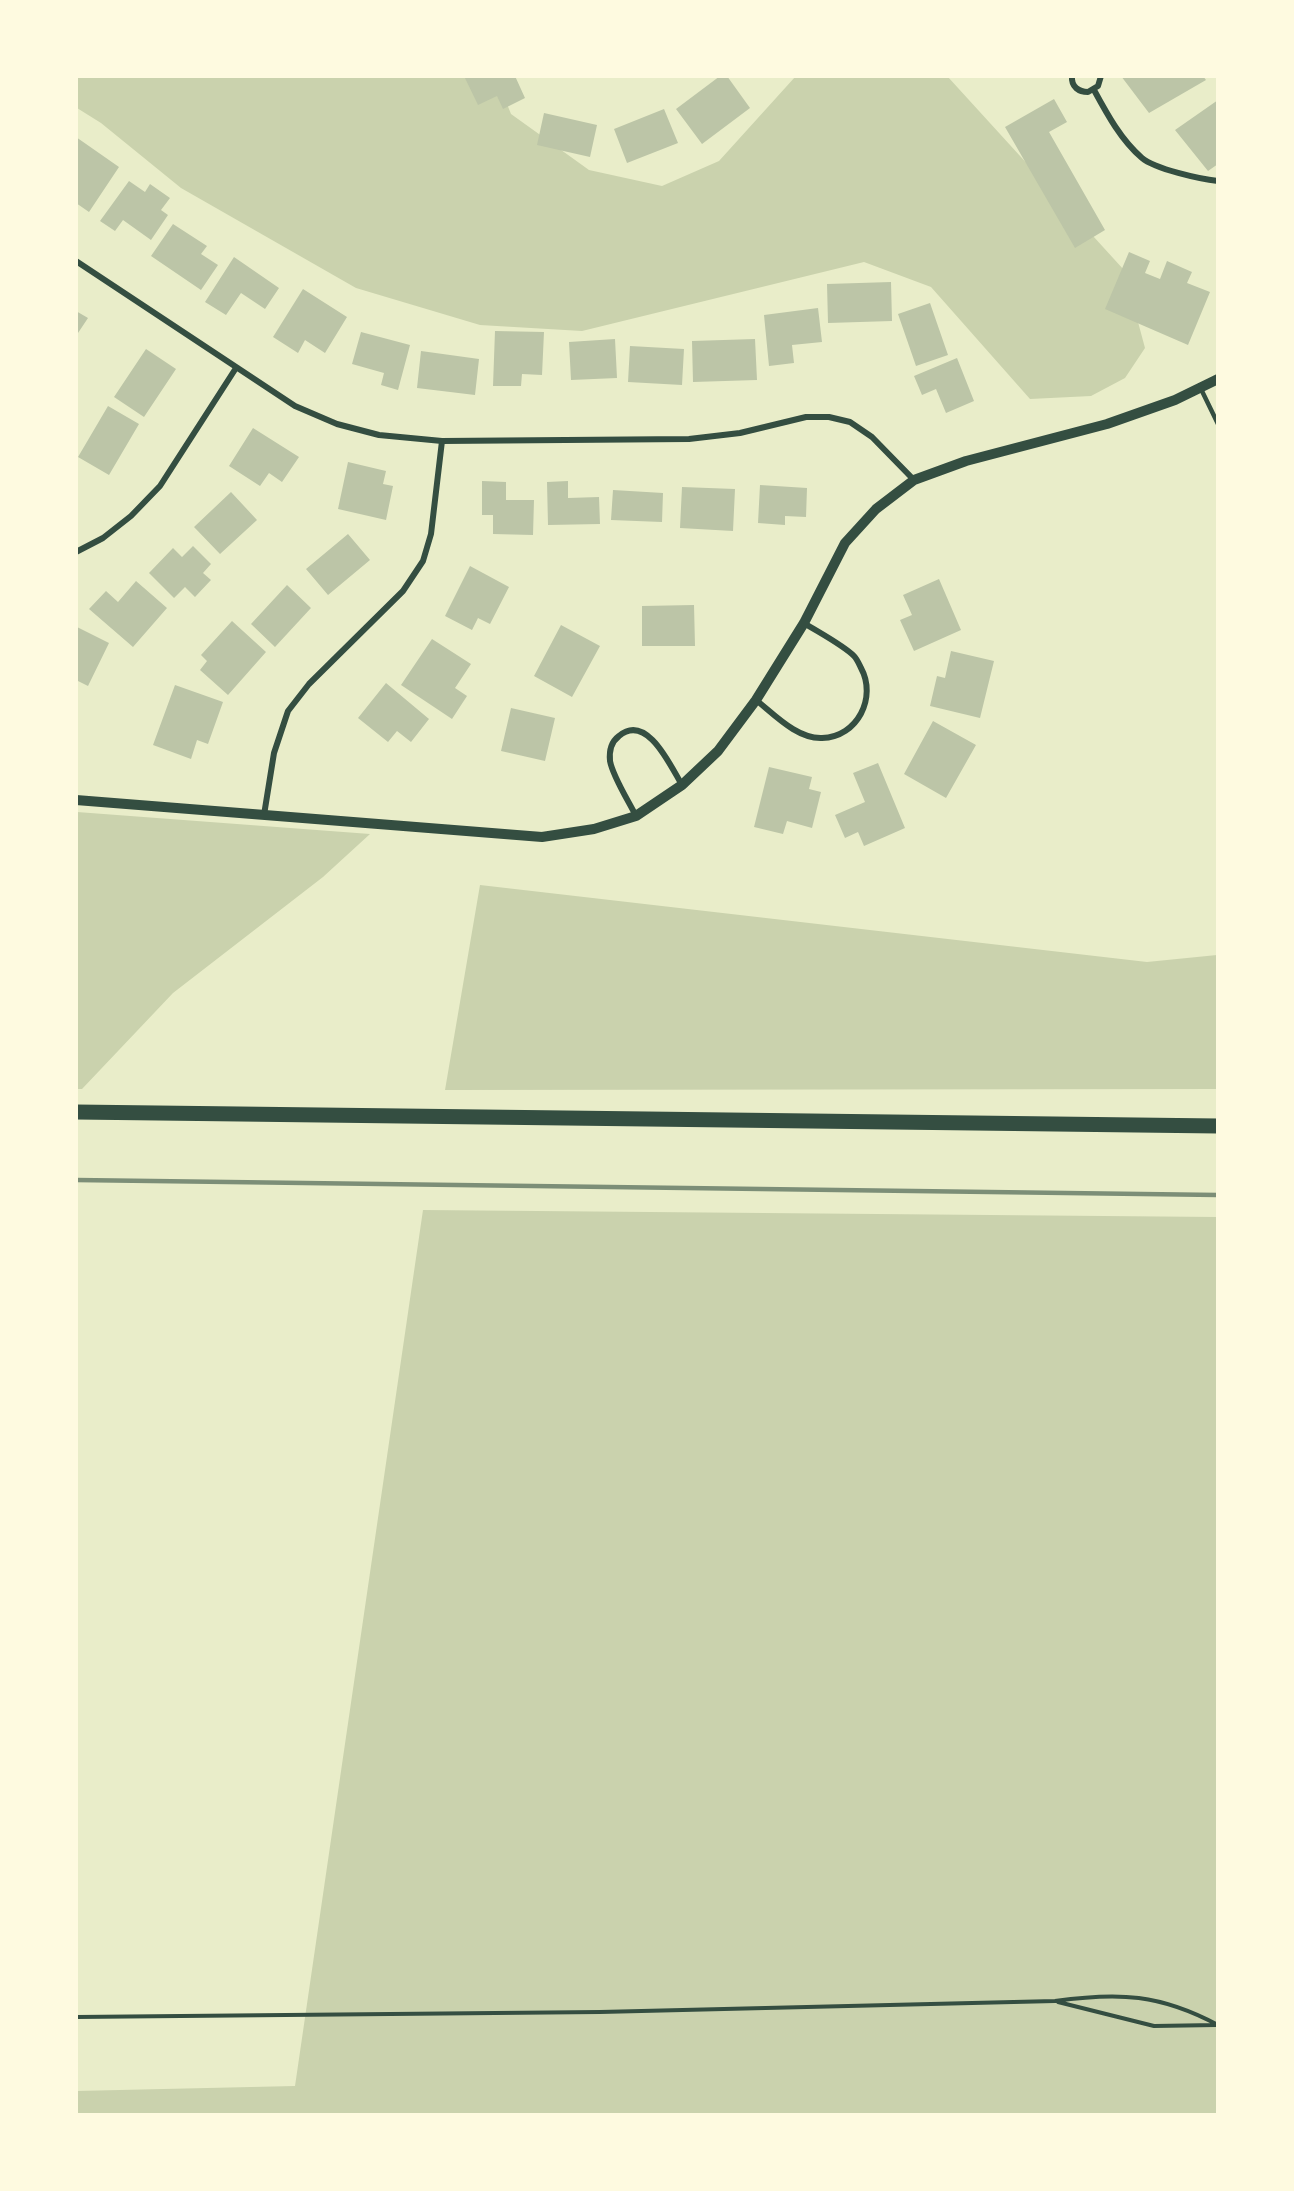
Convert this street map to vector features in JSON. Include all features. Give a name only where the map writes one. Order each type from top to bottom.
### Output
[{"type":"main road","points":[[76,1112],[1218,1126]]},
{"type":"street","points":[[1072,76],[1074,85],[1083,92],[1094,90],[1101,76]]},
{"type":"street","points":[[1094,90],[1112,122],[1143,159],[1176,172],[1218,181]]},
{"type":"street","points":[[76,261],[295,406],[337,424],[379,435],[442,441],[689,438],[740,433],[806,417],[829,417],[850,422],[872,437],[914,480]]},
{"type":"street","points":[[76,552],[103,538],[131,516],[160,486],[236,368]]},
{"type":"street","points":[[76,800],[542,837],[594,830],[636,816],[682,786],[718,751],[756,700],[804,623],[845,543],[876,509],[914,480],[966,461],[1107,424],[1175,400],[1218,379]]},
{"type":"street","points":[[264,815],[274,753],[288,711],[309,684],[403,591],[423,561],[431,534],[442,441]]},
{"type":"street","points":[[756,700],[801,734],[821,738],[838,736],[856,722],[867,699],[867,679],[855,656],[804,623]]},
{"type":"street","points":[[636,816],[611,764],[609,751],[615,739],[623,732],[634,730],[644,733],[655,741],[682,786]]},
{"type":"lane","points":[[1200,388],[1218,424]]},
{"type":"path","points":[[76,2017],[612,2012],[1055,2001],[1129,1996],[1178,2006],[1218,2025]]},
{"type":"path","points":[[1055,2001],[1154,2026],[1218,2025]]},
{"type":"green space","points":[[76,77],[496,77],[511,114],[589,170],[662,186],[719,161],[795,77],[948,77],[1124,270],[1145,348],[1125,378],[1091,396],[1030,399],[931,287],[864,262],[582,331],[480,325],[356,288],[181,188],[101,123],[77,108]]},
{"type":"green space","points":[[77,812],[370,834],[323,877],[173,993],[82,1089],[77,1089]]},
{"type":"green space","points":[[480,885],[1147,962],[1217,955],[1217,1089],[445,1090]]},
{"type":"green space","points":[[423,1210],[1217,1217],[1217,2114],[77,2114],[76,2091],[295,2086]]},
{"type":"building","points":[[464,76],[515,76],[525,98],[503,109],[497,96],[478,105]]},
{"type":"building","points":[[720,76],[727,76],[750,108],[702,144],[676,109]]},
{"type":"building","points":[[1121,76],[1203,76],[1206,80],[1149,113]]},
{"type":"building","points":[[1054,99],[1067,122],[1049,132],[1105,230],[1075,248],[1005,127]]},
{"type":"building","points":[[1218,100],[1218,164],[1208,171],[1175,130]]},
{"type":"building","points":[[664,109],[678,143],[627,163],[614,129]]},
{"type":"building","points":[[544,113],[597,125],[590,157],[537,145]]},
{"type":"building","points":[[76,137],[119,167],[89,212],[76,203]]},
{"type":"building","points":[[129,181],[145,192],[150,184],[170,198],[161,210],[168,215],[151,240],[123,220],[115,231],[100,221]]},
{"type":"building","points":[[173,224],[207,246],[201,254],[218,265],[201,290],[151,256]]},
{"type":"building","points":[[1129,252],[1150,261],[1145,273],[1160,279],[1167,261],[1192,272],[1187,283],[1210,292],[1188,345],[1105,309]]},
{"type":"building","points":[[234,257],[279,288],[265,309],[241,293],[226,315],[205,302]]},
{"type":"building","points":[[891,282],[892,321],[828,323],[827,284]]},
{"type":"building","points":[[303,289],[347,317],[325,353],[305,340],[298,353],[273,337]]},
{"type":"building","points":[[930,303],[948,355],[916,366],[898,314]]},
{"type":"building","points":[[818,308],[822,342],[792,345],[794,363],[769,366],[764,315]]},
{"type":"building","points":[[76,311],[88,318],[76,336]]},
{"type":"building","points":[[495,331],[544,332],[542,375],[522,374],[521,386],[493,386]]},
{"type":"building","points":[[361,332],[410,345],[398,390],[381,385],[384,373],[352,364]]},
{"type":"building","points":[[615,339],[617,378],[571,380],[569,342]]},
{"type":"building","points":[[755,339],[757,380],[693,382],[692,341]]},
{"type":"building","points":[[630,346],[684,349],[682,385],[628,382]]},
{"type":"building","points":[[146,349],[176,369],[144,417],[114,397]]},
{"type":"building","points":[[421,351],[479,359],[475,395],[417,388]]},
{"type":"building","points":[[957,358],[974,401],[946,413],[936,389],[922,395],[914,376]]},
{"type":"building","points":[[108,406],[139,424],[109,475],[78,457]]},
{"type":"building","points":[[253,428],[299,457],[282,482],[269,473],[260,486],[229,466]]},
{"type":"building","points":[[348,462],[386,471],[383,484],[393,486],[386,520],[338,509]]},
{"type":"building","points":[[482,481],[506,482],[506,500],[534,500],[533,535],[493,534],[493,515],[482,515]]},
{"type":"building","points":[[568,481],[568,498],[599,497],[600,524],[548,525],[547,482]]},
{"type":"building","points":[[760,485],[807,488],[806,517],[785,516],[785,525],[758,523]]},
{"type":"building","points":[[682,487],[735,489],[733,531],[680,528]]},
{"type":"building","points":[[613,490],[663,493],[662,522],[611,520]]},
{"type":"building","points":[[231,492],[257,520],[220,554],[194,527]]},
{"type":"building","points":[[348,534],[370,560],[328,595],[306,569]]},
{"type":"building","points":[[193,546],[211,564],[203,573],[211,580],[195,597],[185,587],[174,598],[149,573],[173,548],[182,557]]},
{"type":"building","points":[[470,566],[509,587],[490,624],[478,618],[472,630],[445,616]]},
{"type":"building","points":[[939,579],[961,630],[914,651],[900,620],[912,615],[903,595]]},
{"type":"building","points":[[136,581],[167,608],[133,647],[89,609],[106,591],[118,602]]},
{"type":"building","points":[[287,585],[311,608],[275,647],[251,624]]},
{"type":"building","points":[[694,605],[695,646],[642,646],[642,606]]},
{"type":"building","points":[[232,621],[266,652],[228,695],[200,670],[207,661],[201,655]]},
{"type":"building","points":[[561,625],[600,646],[572,697],[534,676]]},
{"type":"building","points":[[77,627],[109,643],[88,686],[76,680]]},
{"type":"building","points":[[432,639],[471,664],[455,688],[467,696],[452,719],[401,685]]},
{"type":"building","points":[[951,651],[994,661],[980,718],[930,706],[937,676],[945,678]]},
{"type":"building","points":[[386,683],[429,719],[411,742],[397,731],[388,742],[358,718]]},
{"type":"building","points":[[175,685],[223,702],[208,744],[197,740],[191,759],[153,745]]},
{"type":"building","points":[[511,708],[555,718],[545,761],[501,751]]},
{"type":"building","points":[[933,721],[976,745],[946,798],[904,774]]},
{"type":"building","points":[[878,763],[905,828],[864,846],[858,832],[845,838],[835,815],[865,802],[853,773]]},
{"type":"building","points":[[769,767],[812,777],[809,789],[821,792],[812,828],[787,821],[783,834],[754,827]]},
{"type":"railway","points":[[76,1180],[1218,1195]]}]
